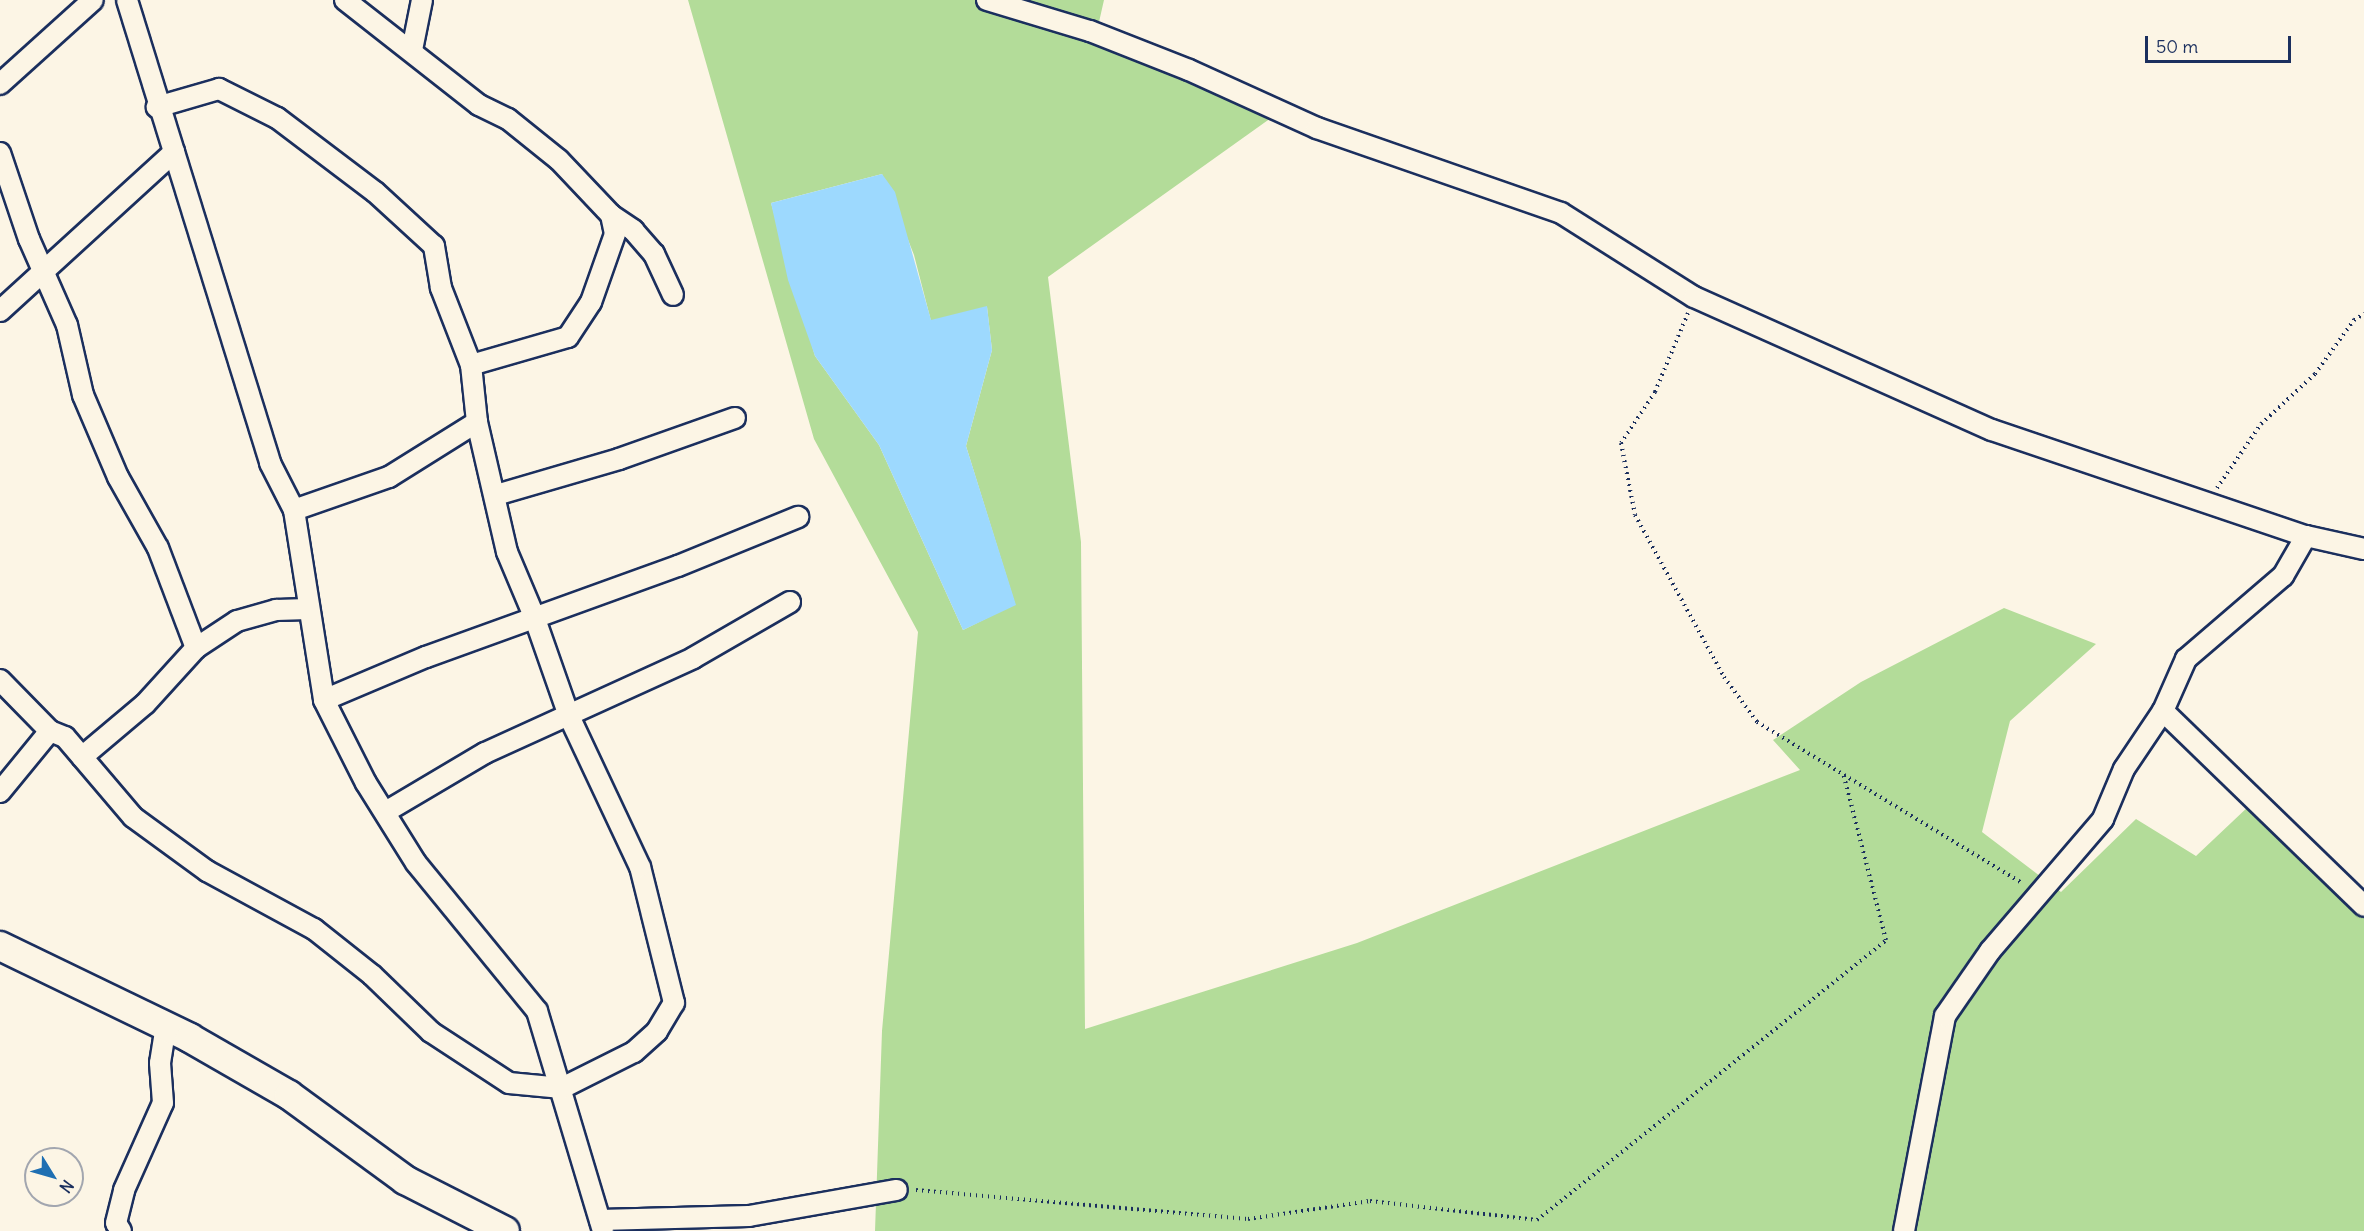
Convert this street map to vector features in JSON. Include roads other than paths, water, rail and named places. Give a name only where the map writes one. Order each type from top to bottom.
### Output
[{"type":"street","points":[[0,84],[93,0]]},
{"type":"street","points":[[127,0],[157,107],[174,152],[270,463],[294,510],[305,559],[308,609],[324,700],[366,783],[387,811],[416,863],[537,1011],[562,1088],[601,1225],[749,1216],[897,1190]]},
{"type":"street","points":[[345,0],[412,50],[479,105],[508,118],[559,160],[610,215],[633,230],[654,254],[673,295]]},
{"type":"street","points":[[412,50],[422,0]]},
{"type":"street","points":[[987,0],[1090,31],[1189,70],[1317,128],[1561,213],[1694,297],[1992,430],[2306,536],[2364,549]]},
{"type":"street","points":[[0,680],[50,731],[65,737],[133,817],[207,871],[314,929],[372,975],[431,1032],[468,1059],[509,1083],[562,1088],[634,1052],[657,1031],[674,1003],[640,867],[569,716],[534,616],[507,552],[496,495],[477,422],[471,365],[441,288],[434,246],[375,192],[277,118],[219,89],[157,107]]},
{"type":"street","points":[[0,311],[42,269],[174,152]]},
{"type":"street","points":[[0,153],[42,269],[67,325],[83,395],[118,477],[158,548],[196,648]]},
{"type":"street","points":[[471,365],[568,337],[591,302],[615,234],[610,215]]},
{"type":"street","points":[[496,495],[619,459],[735,418]]},
{"type":"street","points":[[294,510],[389,477],[477,422]]},
{"type":"street","points":[[324,700],[534,616],[678,566],[798,517]]},
{"type":"street","points":[[1904,1231],[1945,1016],[1990,951],[2103,819],[2124,769],[2163,711],[2187,659],[2283,576],[2306,536]]},
{"type":"street","points":[[387,811],[485,753],[693,658],[790,602]]},
{"type":"street","points":[[82,757],[145,704],[196,648],[237,621],[276,610],[308,609]]},
{"type":"street","points":[[2163,711],[2364,906]]},
{"type":"street","points":[[0,792],[50,731]]},
{"type":"street","points":[[0,946],[166,1025],[289,1095],[405,1180],[505,1231]]},
{"type":"street","points":[[122,1231],[116,1223],[124,1190],[163,1103],[160,1063],[166,1025]]},
{"type":"water","points":[[882,174],[895,192],[931,320],[987,306],[992,350],[966,446],[1016,605],[963,630],[879,445],[815,356],[788,280],[771,203]]}]
